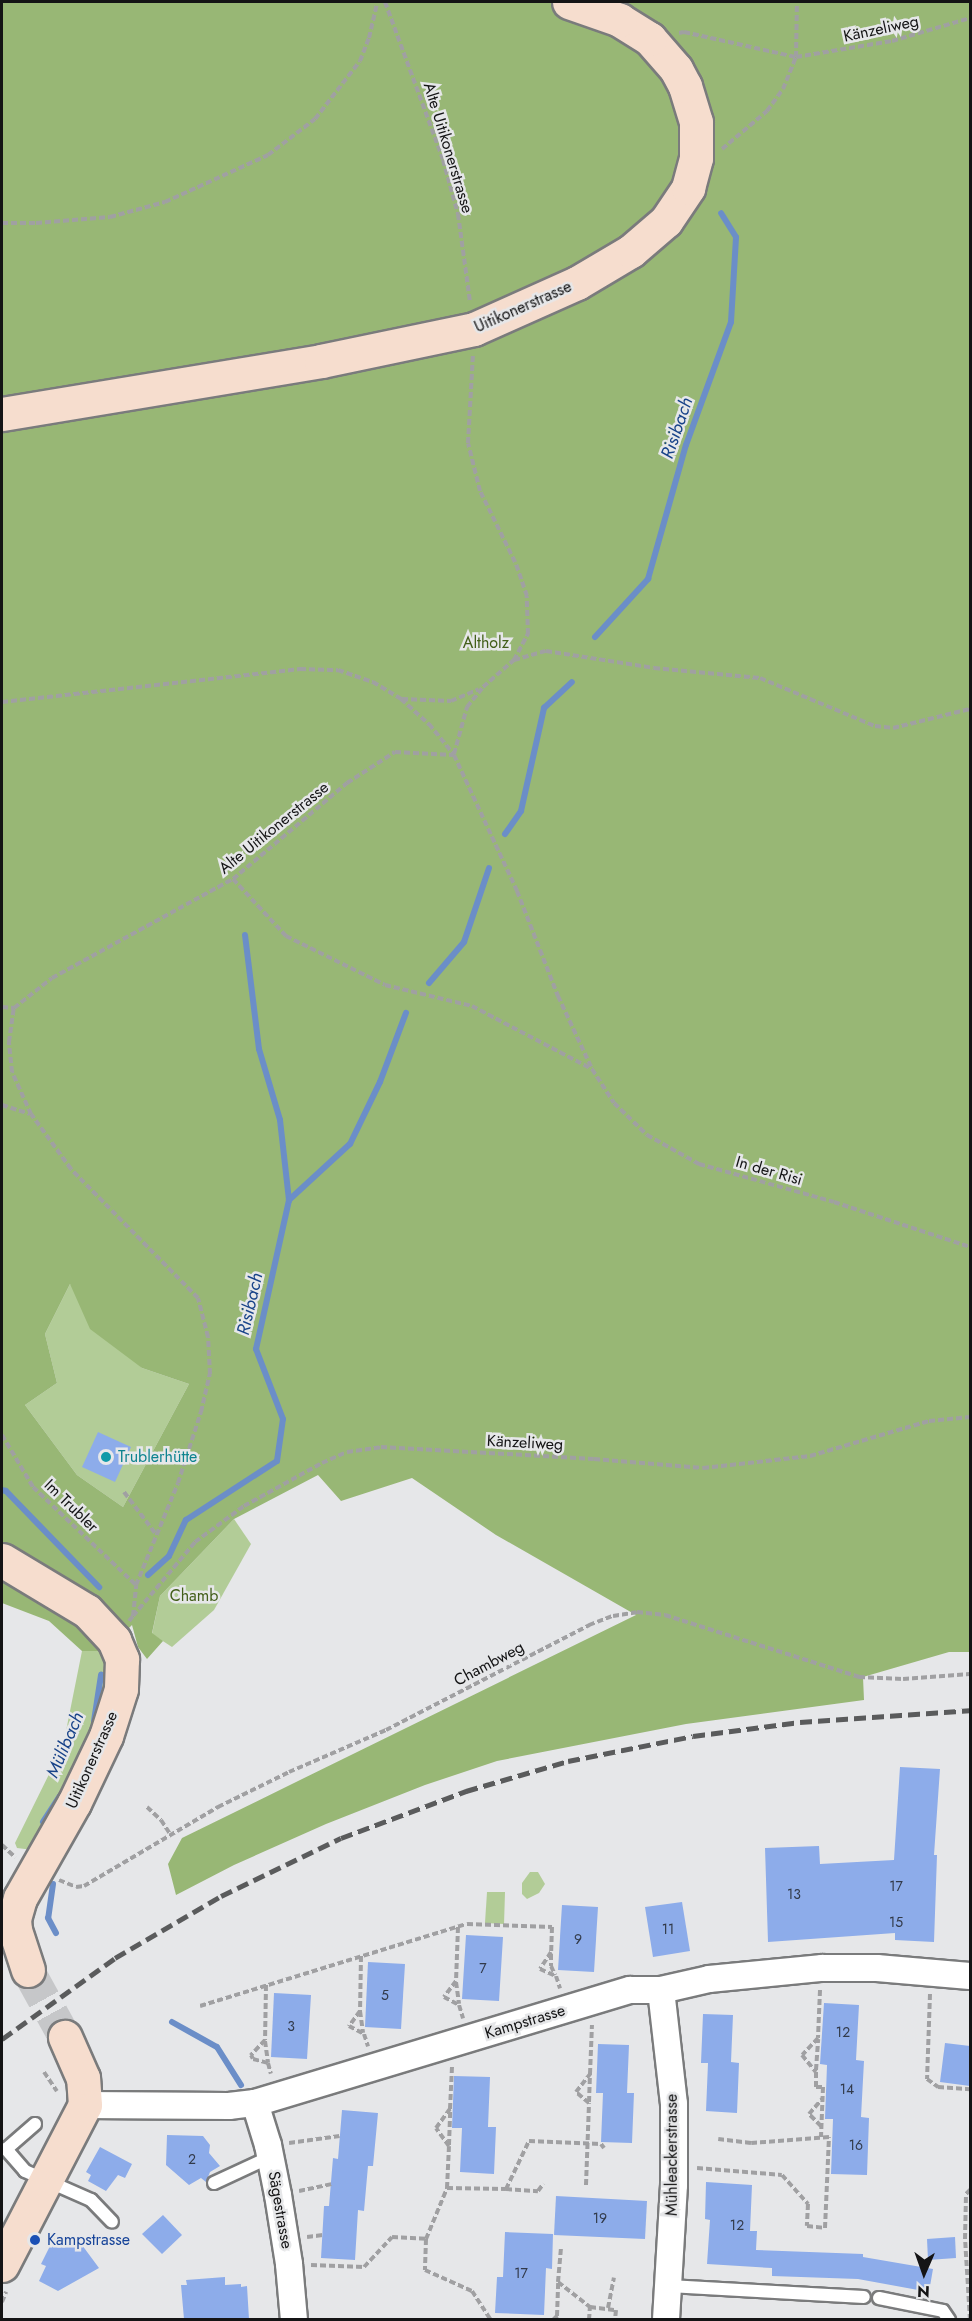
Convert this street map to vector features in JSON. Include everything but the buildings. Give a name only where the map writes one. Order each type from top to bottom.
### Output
[{"type":"street","name":"Uitikonerstrasse","points":[[2,414],[321,361],[474,329],[577,283],[650,237],[678,206],[688,188],[696,158],[696,122],[686,86],[676,69],[650,39],[620,20],[569,2]]},
{"type":"street","name":"Uitikonerstrasse","points":[[2,1560],[87,1611],[123,1628],[121,1689],[116,1711],[74,1803],[20,1898],[8,1932],[28,1970]]},
{"type":"street","name":"Kampstrasse","points":[[85,2105],[229,2106],[255,2103],[619,1993],[641,1989],[661,1990],[709,1979],[822,1968],[877,1968],[970,1976]]},
{"type":"street","name":"Mühleackerstrasse","points":[[661,1990],[674,2104],[666,2319]]},
{"type":"street","points":[[2,2265],[85,2105],[83,2078],[65,2037]]},
{"type":"street","name":"Sägestrasse","points":[[255,2103],[277,2150],[294,2319]]},
{"type":"lane","points":[[35,2124],[6,2149],[25,2171],[47,2178],[91,2200],[112,2222]]},
{"type":"lane","points":[[214,2183],[277,2150]]},
{"type":"lane","points":[[669,2286],[864,2296]]},
{"type":"lane","points":[[879,2298],[943,2311],[948,2319]]},
{"type":"path","points":[[2,223],[36,223],[110,217],[165,202],[268,155],[315,119],[360,61],[369,38],[377,2]]},
{"type":"path","name":"Alte Uitikonerstrasse","points":[[14,1008],[52,978],[233,879],[347,783],[395,752],[454,755],[467,707],[483,687],[514,660],[528,634],[527,596],[515,562],[480,491],[468,443],[474,329],[455,203],[443,160],[386,2]]},
{"type":"path","points":[[696,158],[718,152],[767,111],[783,89],[796,57],[797,2]]},
{"type":"path","name":"Känzeliweg","points":[[796,57],[892,41],[970,18]]},
{"type":"path","points":[[650,39],[684,32],[796,57]]},
{"type":"path","points":[[514,660],[546,651],[654,668],[760,678],[865,723],[893,728],[970,709]]},
{"type":"path","name":"In der Risi","points":[[2,702],[300,669],[338,670],[373,682],[401,699],[429,724],[454,755],[517,891],[558,996],[592,1069],[614,1103],[647,1135],[699,1164],[834,1202],[970,1247]]},
{"type":"path","points":[[401,699],[429,702],[451,701],[483,687]]},
{"type":"path","points":[[233,879],[286,936],[385,985],[472,1006],[592,1069]]},
{"type":"path","points":[[2,1007],[14,1008],[9,1042],[12,1072],[31,1114],[71,1169],[198,1298],[208,1337],[210,1374],[201,1412],[178,1482],[136,1585],[123,1628]]},
{"type":"path","points":[[2,1105],[31,1114]]},
{"type":"path","name":"Känzeliweg","points":[[123,1628],[195,1542],[244,1506],[322,1462],[348,1452],[381,1447],[703,1468],[810,1456],[929,1421],[970,1417]]},
{"type":"path","name":"Im Trubler","points":[[2,1435],[33,1487],[136,1585]]},
{"type":"path","points":[[124,1492],[156,1534]]},
{"type":"path","name":"Chambweg","points":[[49,1875],[70,1886],[84,1886],[170,1834],[289,1772],[386,1730],[589,1625],[613,1616],[637,1612],[665,1614],[859,1677],[903,1678],[970,1674]]},
{"type":"path","points":[[147,1807],[161,1820],[170,1834]]},
{"type":"path","points":[[2,1845],[8,1853],[21,1861]]},
{"type":"path","points":[[200,2006],[466,1924],[552,1927],[551,1966],[561,1992]]},
{"type":"path","points":[[458,1927],[456,1981],[459,2005],[465,2022]]},
{"type":"path","points":[[551,1952],[540,1969],[555,1976]]},
{"type":"path","points":[[361,1956],[360,2010],[369,2050]]},
{"type":"path","points":[[456,1981],[444,1996],[459,2005]]},
{"type":"path","points":[[266,1985],[265,2040],[272,2079]]},
{"type":"path","points":[[931,1988],[927,2079],[938,2087],[970,2089]]},
{"type":"path","points":[[820,1995],[816,2087],[823,2087],[821,2137]]},
{"type":"path","points":[[360,2010],[349,2026],[364,2034]]},
{"type":"path","points":[[586,2185],[591,2031]]},
{"type":"path","points":[[816,2072],[802,2055],[818,2038]]},
{"type":"path","points":[[265,2040],[251,2055],[254,2059],[268,2063]]},
{"type":"path","points":[[44,2073],[56,2091]]},
{"type":"path","points":[[452,2073],[447,2188],[426,2239],[425,2270],[472,2290],[490,2319]]},
{"type":"path","points":[[589,2103],[576,2092],[590,2074]]},
{"type":"path","points":[[821,2126],[809,2114],[823,2099]]},
{"type":"path","points":[[448,2145],[436,2128],[450,2109]]},
{"type":"path","points":[[277,2150],[340,2136]]},
{"type":"path","points":[[686,2167],[782,2175],[808,2204],[807,2226],[825,2229],[829,2137],[751,2143],[718,2139]]},
{"type":"path","points":[[506,2190],[529,2141],[601,2144],[604,2148]]},
{"type":"path","points":[[293,2192],[331,2184]]},
{"type":"path","points":[[447,2188],[538,2191],[543,2184]]},
{"type":"path","points":[[970,2190],[966,2194],[964,2239],[970,2319]]},
{"type":"path","points":[[301,2238],[323,2235]]},
{"type":"path","points":[[304,2265],[364,2267],[392,2237],[426,2239]]},
{"type":"path","points":[[964,2239],[970,2239]]},
{"type":"path","points":[[553,2319],[557,2316],[561,2248]]},
{"type":"path","points":[[608,2308],[614,2278]]},
{"type":"path","points":[[558,2282],[590,2307],[616,2310],[615,2319]]},
{"type":"path","points":[[589,2319],[590,2307]]},
{"type":"green space","name":"Altholz","points":[[2,2],[970,2],[970,1652],[949,1652],[863,1677],[864,1700],[686,1724],[497,1761],[425,1785],[326,1824],[234,1865],[176,1895],[168,1864],[182,1838],[636,1615],[496,1535],[412,1478],[341,1501],[318,1475],[234,1519],[160,1596],[152,1633],[163,1641],[147,1659],[138,1647],[132,1625],[106,1651],[82,1651],[49,1621],[2,1603]],"holes":[[[70,1284],[90,1329],[142,1368],[189,1384],[123,1507],[77,1475],[25,1405],[57,1383],[45,1334]]]},
{"type":"green space","points":[[70,1284],[142,1368],[189,1384],[123,1507],[77,1475],[25,1405],[57,1383],[45,1334]]},
{"type":"green space","name":"Chamb","points":[[234,1519],[251,1544],[214,1610],[172,1647],[152,1634],[160,1596]]},
{"type":"green space","points":[[82,1651],[106,1651],[111,1689],[97,1738],[33,1850],[17,1848],[15,1843],[63,1746]]},
{"type":"green space","points":[[530,1872],[538,1872],[545,1884],[539,1893],[527,1899],[522,1894],[522,1883]]},
{"type":"green space","points":[[487,1892],[505,1892],[504,1924],[485,1923]]},
{"type":"waterway","name":"Risibach","points":[[595,637],[648,579],[686,445],[731,322],[736,237],[721,213]]},
{"type":"waterway","name":"Risibach","points":[[505,834],[521,811],[544,708],[572,682]]},
{"type":"waterway","name":"Risibach","points":[[429,983],[464,942],[489,868]]},
{"type":"waterway","points":[[245,935],[259,1049],[280,1120],[289,1200]]},
{"type":"waterway","name":"Risibach","points":[[148,1575],[169,1556],[186,1520],[277,1461],[283,1419],[256,1349],[289,1200],[350,1144],[380,1082],[406,1013]]},
{"type":"waterway","name":"Mülibach","points":[[2,1490],[6,1491],[99,1587]]},
{"type":"waterway","name":"Mülibach","points":[[94,1721],[101,1675]]},
{"type":"waterway","name":"Mülibach","points":[[43,1822],[60,1796]]},
{"type":"waterway","name":"Mülibach","points":[[53,1884],[48,1918],[56,1933]]},
{"type":"waterway","name":"Mülibach","points":[[172,2022],[217,2047],[241,2085]]},
{"type":"tunnel","points":[[28,1970],[65,2037]]},
{"type":"railway","points":[[2,2039],[115,1958],[221,1896],[341,1838],[466,1791],[568,1761],[693,1736],[800,1722],[970,1710]]},
{"type":"place","name":"Trublerhütte","points":[[106,1457]]},
{"type":"place","name":"Kampstrasse","points":[[35,2240]]}]
